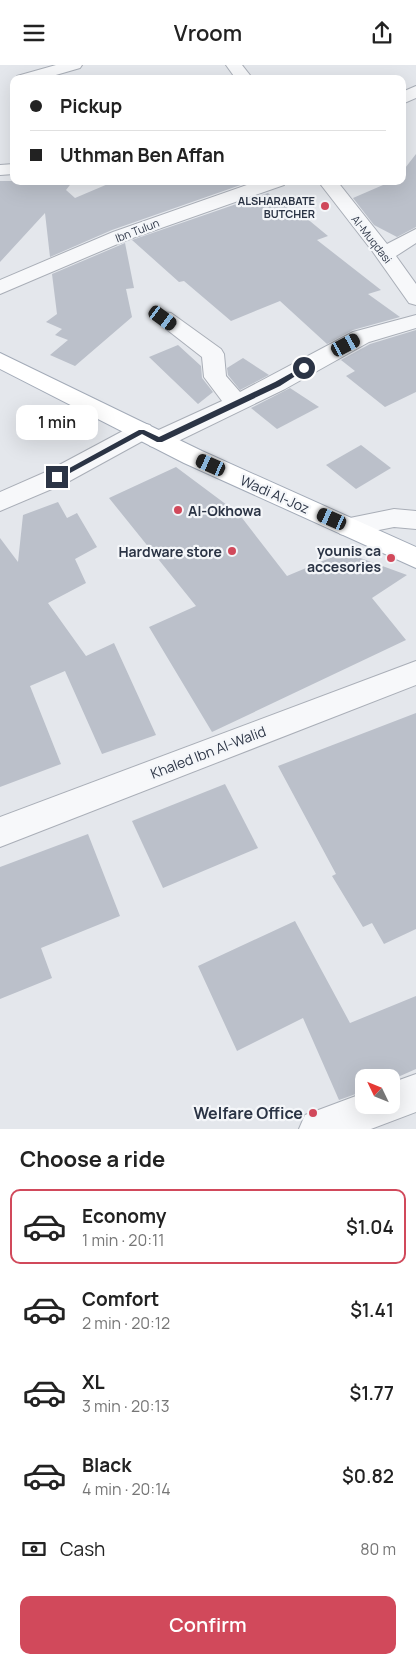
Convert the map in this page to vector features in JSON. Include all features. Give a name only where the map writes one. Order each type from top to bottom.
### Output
[{"type":"main road","name":"Wadi Al-Joz","points":[[0,360],[150,436],[416,558]]},
{"type":"street","points":[[34,75],[74,65]]},
{"type":"street","name":"Ibn Tulun","points":[[0,288],[120,236],[266,185]]},
{"type":"street","name":"Al-Muqdasi","points":[[330,185],[384,254],[416,299]]},
{"type":"street","points":[[384,254],[416,235]]},
{"type":"street","points":[[163,318],[213,354],[215,377],[237,403]]},
{"type":"street","points":[[0,502],[150,436],[237,403],[277,384],[361,337],[416,321]]},
{"type":"street","points":[[349,527],[394,518],[416,520]]},
{"type":"street","name":"Khaled Ibn Al-Walid","points":[[0,832],[416,673]]},
{"type":"street","points":[[400,1099],[416,1093]]},
{"type":"street","points":[[319,1129],[360,1114]]},
{"type":"building","points":[[416,154],[416,227],[397,237],[374,225],[353,198],[383,185],[406,185],[406,167]]},
{"type":"building","points":[[0,181],[10,181],[10,185],[70,185],[66,190],[75,198],[106,185],[241,185],[112,230],[50,257],[45,213],[0,262]]},
{"type":"building","points":[[268,193],[294,213],[299,212],[328,236],[317,240],[381,290],[368,294],[400,317],[353,330],[327,344],[280,301],[231,321],[184,281],[179,282],[132,240]]},
{"type":"building","points":[[125,243],[134,288],[126,289],[132,317],[75,366],[50,355],[68,340],[55,335],[62,329],[46,322],[57,314],[52,274]]},
{"type":"building","points":[[416,330],[416,392],[385,407],[346,376],[355,371],[341,360],[370,344]]},
{"type":"building","points":[[178,345],[201,366],[202,378],[213,392],[198,404],[149,357]]},
{"type":"building","points":[[243,358],[269,375],[240,390],[228,375],[227,368]]},
{"type":"building","points":[[290,388],[319,407],[277,429],[251,408]]},
{"type":"building","points":[[361,445],[391,468],[356,489],[326,465]]},
{"type":"building","points":[[176,467],[239,514],[287,576],[344,552],[407,575],[372,598],[406,640],[212,732],[149,627],[196,606],[109,498]]},
{"type":"building","points":[[58,502],[67,518],[77,513],[97,547],[75,559],[86,583],[48,603],[86,656],[114,643],[156,735],[102,754],[65,671],[30,686],[61,764],[0,787],[0,538],[18,562],[23,515]]},
{"type":"building","points":[[416,713],[416,929],[384,944],[372,923],[363,927],[332,876],[336,874],[278,766]]},
{"type":"building","points":[[225,784],[258,848],[163,888],[132,821]]},
{"type":"building","points":[[88,834],[120,916],[41,948],[52,978],[0,999],[0,867]]},
{"type":"building","points":[[295,921],[350,1023],[416,996],[416,1069],[400,1076],[400,1069],[355,1069],[355,1094],[339,1100],[303,1018],[237,1051],[198,966]]},
{"type":"place","name":"ALSHARABATE BUTCHER","points":[[325,206]]},
{"type":"place","name":"Al-Okhowa","points":[[178,510]]},
{"type":"place","name":"Hardware store","points":[[232,551]]},
{"type":"place","name":"younis ca accesories","points":[[391,558]]},
{"type":"place","name":"Welfare Office","points":[[313,1113]]},
{"type":"route","points":[[57,477],[142,431],[159,440],[277,384],[304,368]]}]
